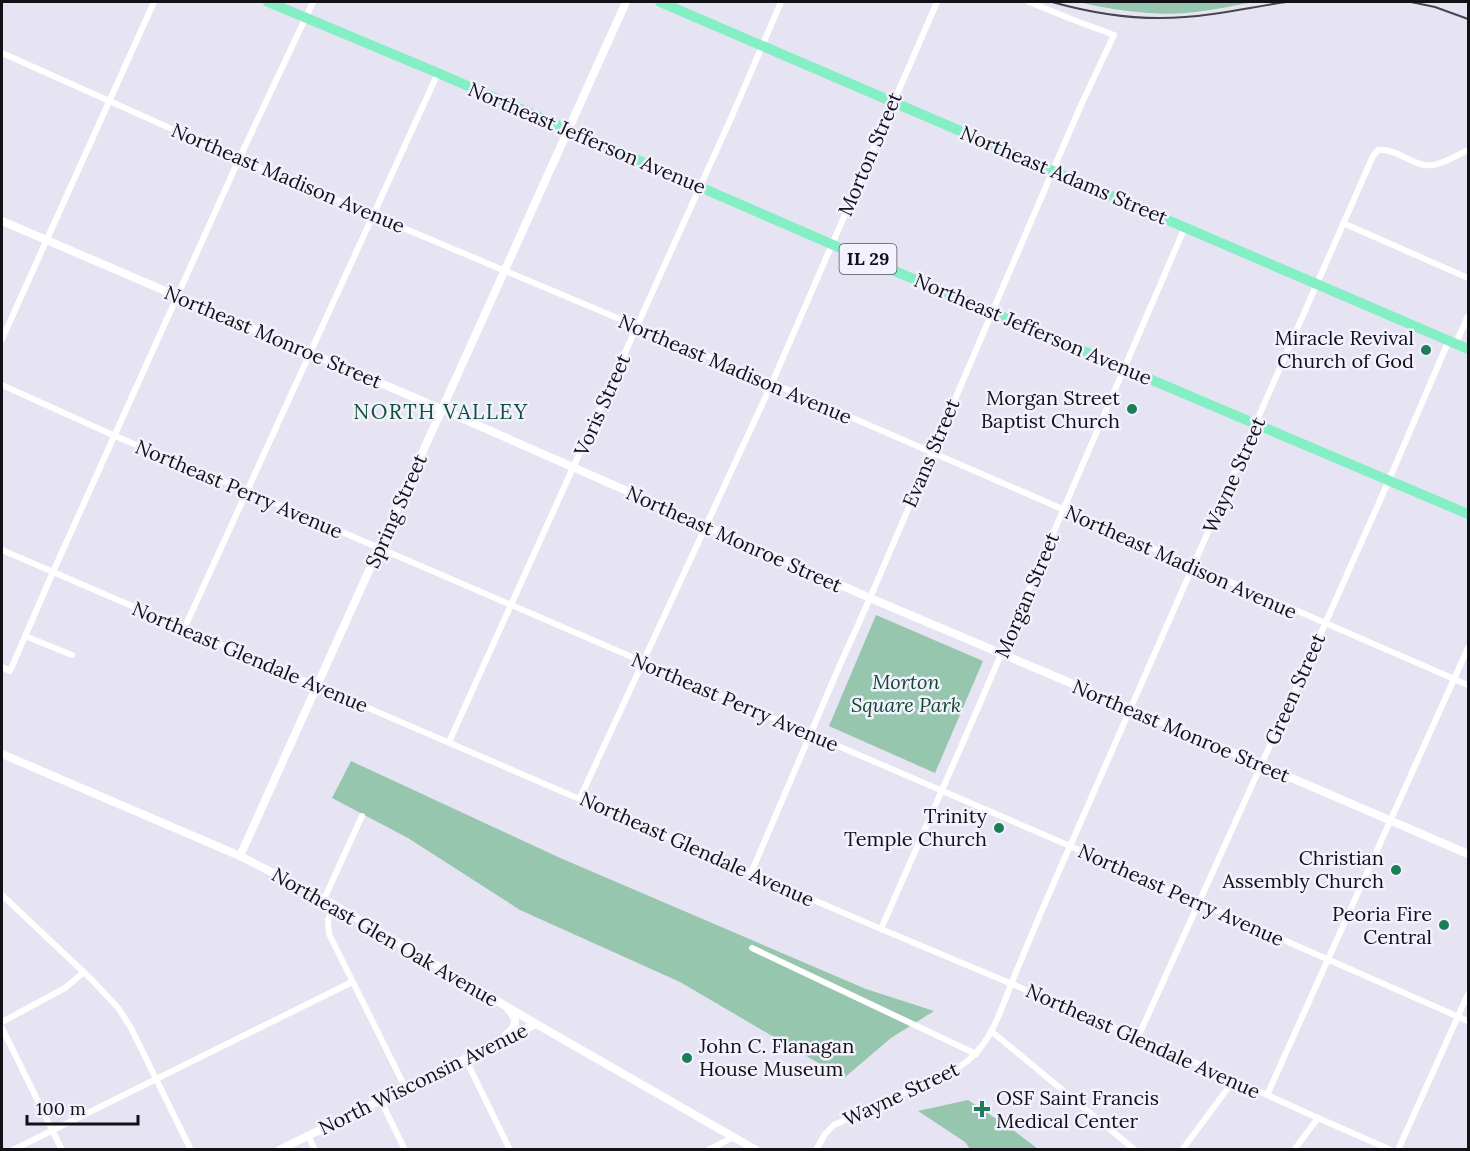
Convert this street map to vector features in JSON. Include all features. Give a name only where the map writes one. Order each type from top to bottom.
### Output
[{"type":"main road","name":"Northeast Jefferson Avenue","points":[[268,2],[1468,514]]},
{"type":"main road","name":"Northeast Adams Street","points":[[660,2],[1468,349]]},
{"type":"street","points":[[2,339],[154,2]]},
{"type":"street","points":[[2,667],[10,671],[239,159],[313,2]]},
{"type":"street","name":"Spring Street","points":[[240,856],[626,2]]},
{"type":"street","name":"Voris Street","points":[[449,742],[574,468],[781,2]]},
{"type":"street","name":"Morton Street","points":[[580,798],[772,383],[937,2]]},
{"type":"street","name":"Evans Street","points":[[751,873],[1082,103],[1114,35],[1029,2]]},
{"type":"street","name":"Northeast Madison Avenue","points":[[2,53],[239,159],[772,383],[1468,685]]},
{"type":"street","points":[[184,629],[438,73]]},
{"type":"street","name":"Wayne Street","points":[[816,1149],[825,1134],[836,1124],[954,1070],[976,1054],[991,1031],[1006,999],[1070,846],[1373,156],[1378,150],[1387,149],[1426,166],[1435,165],[1468,150]]},
{"type":"street","name":"Northeast Monroe Street","points":[[2,221],[441,409],[1002,655],[1468,854]]},
{"type":"street","points":[[1343,223],[1468,278]]},
{"type":"street","name":"Morgan Street","points":[[881,929],[1002,655],[1185,227]]},
{"type":"street","name":"Green Street","points":[[1138,1036],[1452,342],[1468,316]]},
{"type":"street","name":"Northeast Perry Avenue","points":[[2,385],[115,436],[1070,846],[1468,1021]]},
{"type":"street","name":"Northeast Glendale Avenue","points":[[2,549],[881,929],[1138,1036],[1391,1149]]},
{"type":"street","points":[[25,636],[72,655]]},
{"type":"street","points":[[1267,1095],[1468,648]]},
{"type":"street","name":"Northeast Glen Oak Avenue","points":[[2,754],[240,856],[324,899],[501,1004],[756,1149]]},
{"type":"street","points":[[324,899],[362,816]]},
{"type":"street","points":[[2,895],[84,972],[122,1012],[191,1149]]},
{"type":"street","points":[[334,905],[328,925],[329,934],[405,1087]]},
{"type":"street","points":[[752,948],[976,1054]]},
{"type":"street","points":[[2,1022],[65,988],[84,972]]},
{"type":"street","points":[[13,1149],[352,982]]},
{"type":"street","points":[[1398,1149],[1468,994]]},
{"type":"street","points":[[489,1046],[508,1034],[515,1026],[512,1013],[501,1004]]},
{"type":"street","name":"North Wisconsin Avenue","points":[[279,1149],[536,1024]]},
{"type":"street","points":[[2,1028],[62,1149]]},
{"type":"street","points":[[991,1031],[1136,1149]]},
{"type":"street","points":[[465,1058],[510,1149]]},
{"type":"street","points":[[1182,1149],[1234,1080]]},
{"type":"street","points":[[381,1099],[405,1149]]},
{"type":"street","points":[[1294,1149],[1318,1118]]},
{"type":"street","points":[[308,1135],[315,1149]]},
{"type":"street","points":[[708,1149],[734,1137]]},
{"type":"green space","points":[[1078,2],[1255,2],[1202,11],[1166,14],[1121,10]]},
{"type":"green space","name":"Morton Square Park","points":[[876,615],[983,661],[935,773],[829,726]]},
{"type":"green space","points":[[351,761],[558,857],[866,989],[934,1011],[891,1038],[844,1078],[680,982],[520,910],[408,838],[332,798]]},
{"type":"green space","points":[[968,1100],[1038,1149],[970,1149],[965,1142],[918,1111]]},
{"type":"railway","points":[[1052,2],[1101,13],[1151,18],[1210,15],[1286,2]]},
{"type":"railway","points":[[1411,2],[1435,7],[1468,19]]},
{"type":"place","name":"Miracle Revival Church of God","points":[[1426,350]]},
{"type":"place","name":"Morgan Street Baptist Church","points":[[1132,409]]},
{"type":"place","name":"Trinity Temple Church","points":[[999,828]]},
{"type":"place","name":"Christian Assembly Church","points":[[1396,870]]},
{"type":"place","name":"Peoria Fire Central","points":[[1444,925]]},
{"type":"place","name":"John C. Flanagan House Museum","points":[[687,1058]]},
{"type":"place","name":"OSF Saint Francis Medical Center","points":[[982,1109]]},
{"type":"district","name":"NORTH VALLEY","points":[[441,412]]}]
